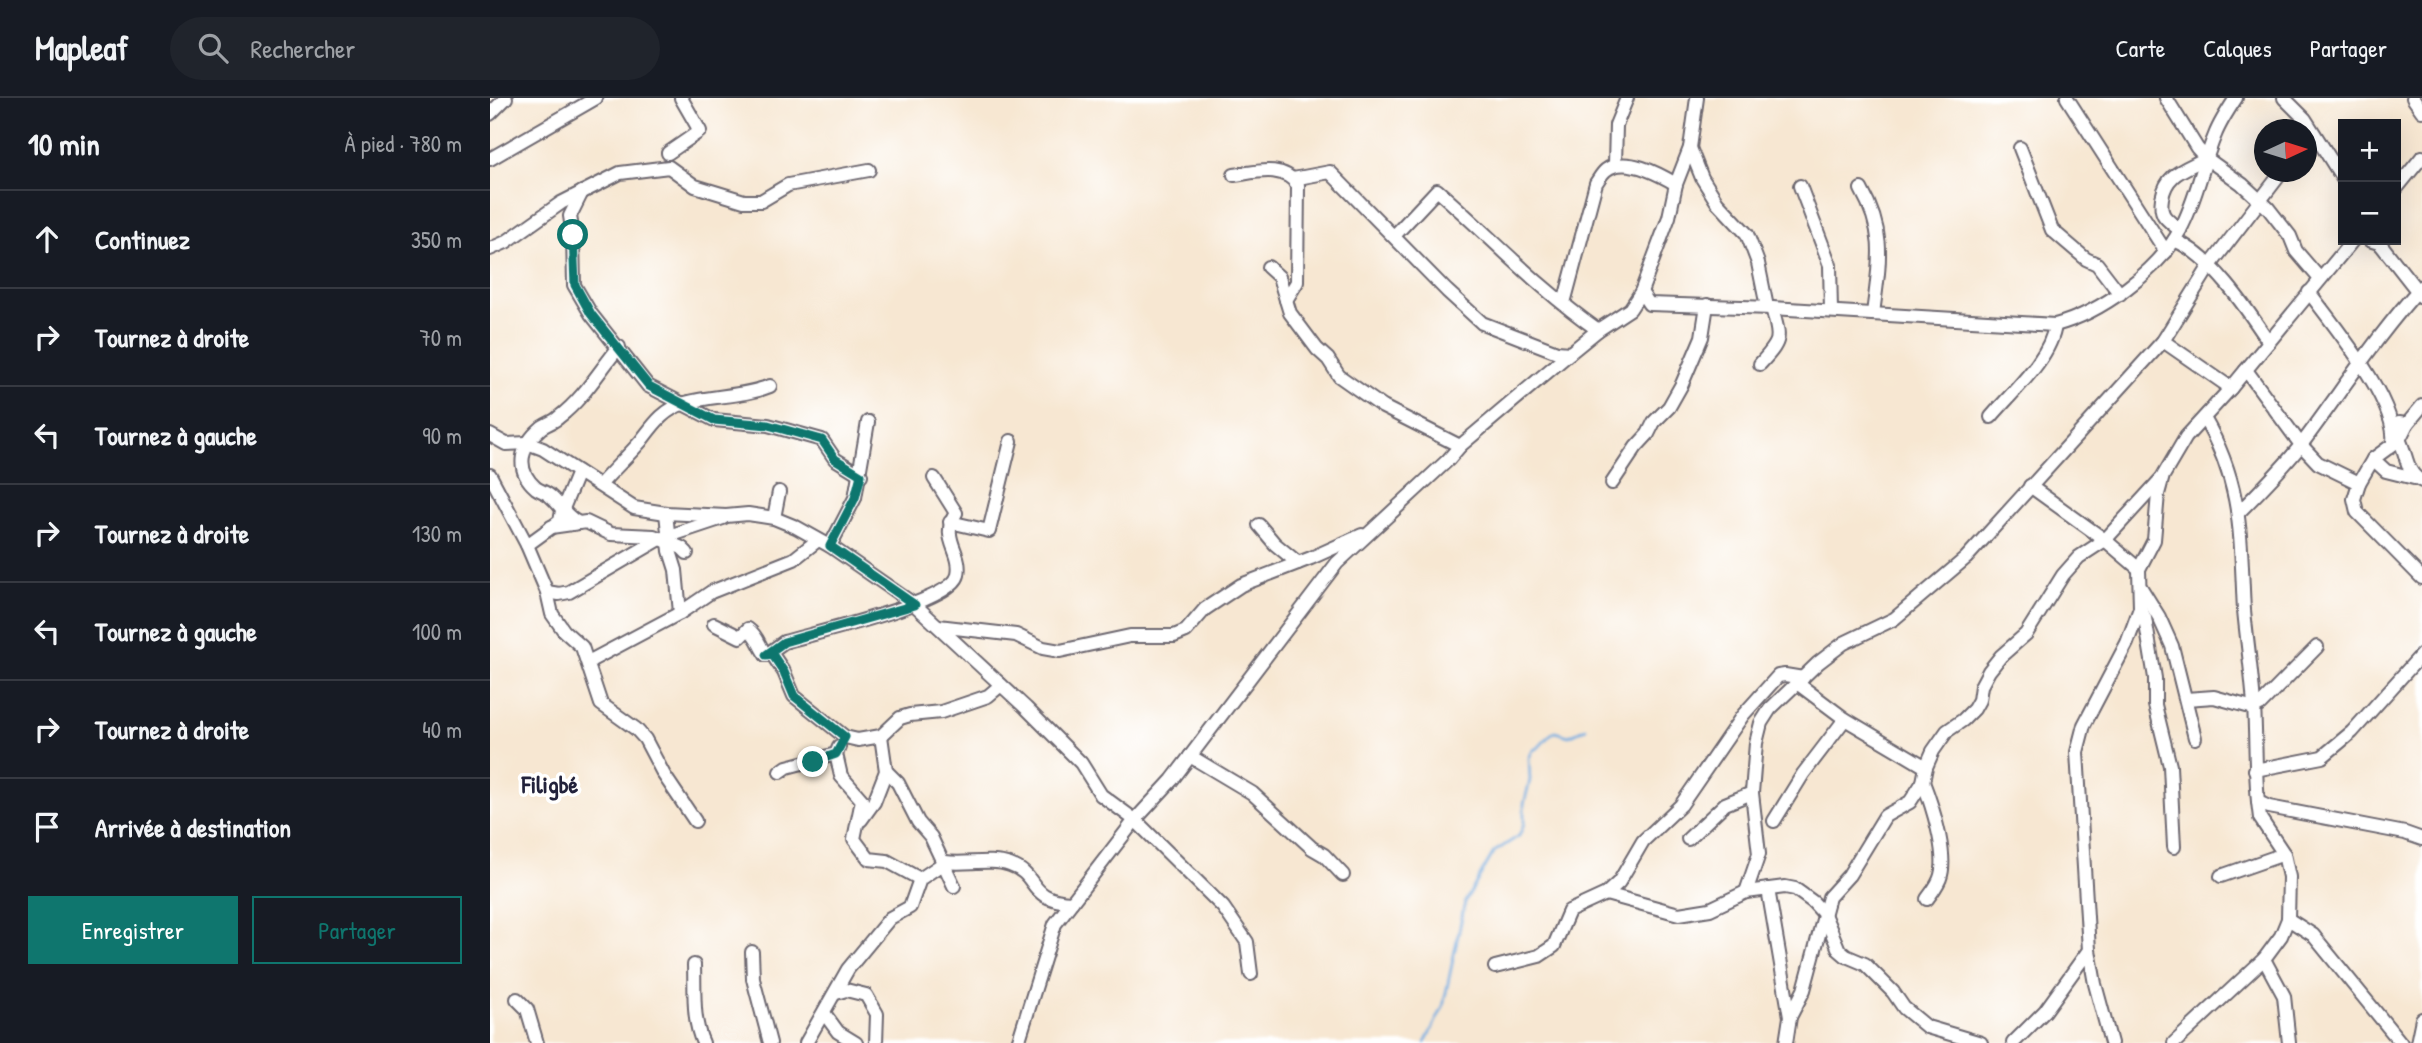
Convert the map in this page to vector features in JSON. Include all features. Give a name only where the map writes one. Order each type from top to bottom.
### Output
[{"type":"street","points":[[490,114],[506,98]]},
{"type":"street","points":[[490,159],[596,98]]},
{"type":"street","points":[[668,153],[700,131],[681,98]]},
{"type":"street","points":[[1615,165],[1616,125],[1627,98]]},
{"type":"street","points":[[1630,309],[1641,292],[1670,217],[1676,184],[1690,148],[1697,98]]},
{"type":"street","points":[[2067,98],[2166,252]]},
{"type":"street","points":[[2166,98],[2197,148],[2260,200],[2290,236],[2296,251],[2320,279]]},
{"type":"street","points":[[1018,1043],[1055,924],[1135,820],[1172,780],[1337,563],[1460,446],[1598,330],[1630,309],[1649,304],[1770,307],[2055,325],[2066,322],[2120,294],[2166,252],[2177,235],[2223,118],[2236,98]]},
{"type":"street","points":[[2284,98],[2304,119]]},
{"type":"street","points":[[2413,98],[2422,111]]},
{"type":"street","points":[[1690,148],[1702,178],[1717,202],[1747,234],[1758,263],[1779,334],[1778,345],[1760,364]]},
{"type":"street","points":[[2020,148],[2052,230],[2086,259],[2096,264],[2120,294]]},
{"type":"street","points":[[2317,148],[2338,173]]},
{"type":"street","points":[[2401,183],[2422,157]]},
{"type":"street","points":[[2206,158],[2169,178],[2164,186],[2160,209],[2177,235],[2241,300],[2269,342]]},
{"type":"street","points":[[1564,303],[1596,183],[1604,171],[1615,165],[1634,166],[1659,174],[1676,184]]},
{"type":"street","points":[[490,250],[506,242],[561,203],[620,173],[669,167],[695,186],[744,201],[761,201],[788,185],[869,170]]},
{"type":"street","points":[[1234,175],[1269,170],[1281,172],[1298,185],[1299,263],[1297,282],[1286,300]]},
{"type":"street","points":[[1293,179],[1330,172],[1482,323],[1557,352],[1570,353]]},
{"type":"street","points":[[1746,892],[1759,854],[1752,793],[1756,743],[1761,723],[1770,709],[1844,643],[1894,619],[1966,558],[2163,341],[2209,267],[2274,182]]},
{"type":"street","points":[[1800,186],[1830,264],[1831,311]]},
{"type":"street","points":[[1861,189],[1878,226],[1880,252],[1873,314]]},
{"type":"street","points":[[1394,236],[1437,190],[1535,282],[1598,330]]},
{"type":"street","points":[[582,192],[570,216],[575,285],[591,314],[649,386],[714,420],[768,425],[822,440],[835,459],[861,475]]},
{"type":"street","points":[[1790,1017],[1804,990],[1829,897],[1849,875],[1885,816],[1910,802],[1923,782],[1926,767],[1947,731],[1974,709],[1989,671],[2001,656],[2026,634],[2063,575],[2079,556],[2105,540],[2163,476],[2186,437],[2231,388],[2349,245]]},
{"type":"street","points":[[2239,512],[2275,477],[2360,363],[2420,292],[2379,245]]},
{"type":"street","points":[[1268,267],[1279,277],[1290,313],[1339,376],[1383,407],[1460,446]]},
{"type":"street","points":[[1641,292],[1649,304]]},
{"type":"street","points":[[2309,292],[2360,363],[2383,401],[2396,441],[2406,452],[2407,464],[2418,480]]},
{"type":"street","points":[[1612,483],[1654,422],[1669,407],[1682,384],[1702,337],[1707,305]]},
{"type":"street","points":[[1991,417],[2044,355],[2054,338],[2055,325]]},
{"type":"street","points":[[2163,341],[2231,388]]},
{"type":"street","points":[[577,522],[527,477],[522,465],[522,452],[542,427],[559,418],[579,397],[618,347]]},
{"type":"street","points":[[2246,370],[2301,445],[2318,463],[2359,483]]},
{"type":"street","points":[[600,485],[640,441],[654,421],[670,410],[707,398],[751,393],[770,386]]},
{"type":"street","points":[[2422,406],[2396,441],[2373,460],[2359,483],[2354,499],[2357,512],[2422,578]]},
{"type":"street","points":[[2174,1043],[2264,958],[2281,936],[2288,919],[2289,877],[2284,855],[2260,818],[2258,802],[2254,708],[2239,512],[2222,452],[2204,418]]},
{"type":"street","points":[[830,546],[855,498],[868,422]]},
{"type":"street","points":[[2392,423],[2407,424]]},
{"type":"street","points":[[490,435],[506,444],[527,443],[543,449],[634,508],[666,513],[726,516],[748,514],[775,518],[830,546],[915,605],[1081,763],[1101,795],[1135,820],[1223,907],[1247,942],[1251,974]]},
{"type":"street","points":[[950,522],[989,531],[1011,442]]},
{"type":"street","points":[[2373,460],[2386,471],[2418,480]]},
{"type":"street","points":[[527,545],[560,521],[578,472]]},
{"type":"street","points":[[490,475],[527,545],[547,592],[552,614],[564,631],[582,647],[601,704],[636,729],[645,739],[664,775],[695,821]]},
{"type":"street","points":[[2110,1043],[2089,950],[2077,752],[2084,725],[2127,643],[2140,608],[2139,569],[2154,540],[2158,494],[2163,476]]},
{"type":"street","points":[[766,655],[784,642],[915,605],[951,585],[958,576],[958,565],[948,534],[950,522],[956,513],[934,478]]},
{"type":"street","points":[[2030,486],[2105,540],[2139,569]]},
{"type":"street","points":[[775,518],[779,492]]},
{"type":"street","points":[[666,513],[665,539],[676,570],[680,613]]},
{"type":"street","points":[[547,592],[569,592],[665,539],[726,516]]},
{"type":"street","points":[[551,527],[586,522],[611,534],[640,534],[665,539],[687,553]]},
{"type":"street","points":[[1259,525],[1275,544],[1298,563]]},
{"type":"street","points":[[938,626],[1016,635],[1044,648],[1060,651],[1130,636],[1174,636],[1186,631],[1205,609],[1241,585],[1369,533]]},
{"type":"street","points":[[589,662],[680,613],[711,592],[794,559],[818,540]]},
{"type":"street","points":[[2141,588],[2159,617],[2172,646],[2195,738]]},
{"type":"street","points":[[2140,608],[2145,618],[2155,678],[2155,705],[2169,766],[2174,847]]},
{"type":"street","points":[[714,624],[740,637],[748,629],[766,655]]},
{"type":"street","points":[[2186,699],[2214,697],[2254,708],[2317,648]]},
{"type":"street","points":[[766,655],[772,654],[794,696],[845,737],[858,740],[881,736],[900,718],[941,712],[988,696],[1001,685]]},
{"type":"street","points":[[2255,770],[2322,757],[2352,732],[2422,654]]},
{"type":"street","points":[[1495,967],[1539,956],[1555,946],[1569,911],[1606,894],[1619,882],[1643,841],[1681,805],[1743,715],[1777,677],[1785,675],[1800,680],[1845,719],[1926,767]]},
{"type":"street","points":[[1774,821],[1803,774],[1845,719]]},
{"type":"street","points":[[856,826],[874,802],[886,771],[881,736]]},
{"type":"street","points":[[845,737],[836,754],[841,776],[862,800],[854,839],[869,859],[887,861],[920,879]]},
{"type":"street","points":[[780,772],[787,767],[836,754]]},
{"type":"street","points":[[1190,756],[1252,793],[1312,848],[1324,855],[1343,875]]},
{"type":"street","points":[[886,771],[898,783],[918,822],[931,837],[954,886]]},
{"type":"street","points":[[1923,782],[1944,861],[1941,879],[1927,899]]},
{"type":"street","points":[[1688,839],[1725,804],[1752,793]]},
{"type":"street","points":[[2258,802],[2269,807],[2405,833],[2422,839]]},
{"type":"street","points":[[2221,876],[2284,855]]},
{"type":"street","points":[[806,1043],[848,969],[890,918],[910,908],[920,879],[945,862],[999,862],[1013,866],[1024,872],[1044,897],[1072,902]]},
{"type":"street","points":[[1606,894],[1679,914],[1710,909],[1746,892],[1785,887],[1795,889],[1824,914],[1839,950],[1865,964],[1893,992],[1904,1008],[1927,1027],[1981,1043]]},
{"type":"street","points":[[1768,889],[1790,1017],[1786,1043]]},
{"type":"street","points":[[2288,919],[2313,935],[2401,1043]]},
{"type":"street","points":[[2013,1043],[2045,1011],[2089,950]]},
{"type":"street","points":[[752,952],[753,979],[770,1043]]},
{"type":"street","points":[[2264,958],[2284,996],[2289,1043]]},
{"type":"street","points":[[694,965],[695,1004],[699,1034],[703,1043]]},
{"type":"street","points":[[836,993],[846,990],[866,995],[877,1014],[876,1043]]},
{"type":"street","points":[[517,999],[527,1009],[537,1043]]},
{"type":"street","points":[[824,1013],[838,1032],[856,1043]]},
{"type":"street","points":[[2417,1043],[2422,1018]]},
{"type":"waterway","points":[[1425,1043],[1443,1007],[1465,902],[1494,852],[1519,836],[1524,824],[1524,804],[1530,780],[1529,758],[1533,750],[1555,732],[1569,736],[1586,728]]},
{"type":"district","name":"Filigbé","points":[[550,784]]},
{"type":"route","points":[[573,235],[575,285],[591,314],[649,386],[714,420],[768,425],[822,440],[835,459],[861,475],[855,498],[830,546],[915,605],[784,642],[766,655],[772,654],[784,672],[794,696],[845,737],[836,754],[813,762]]}]
